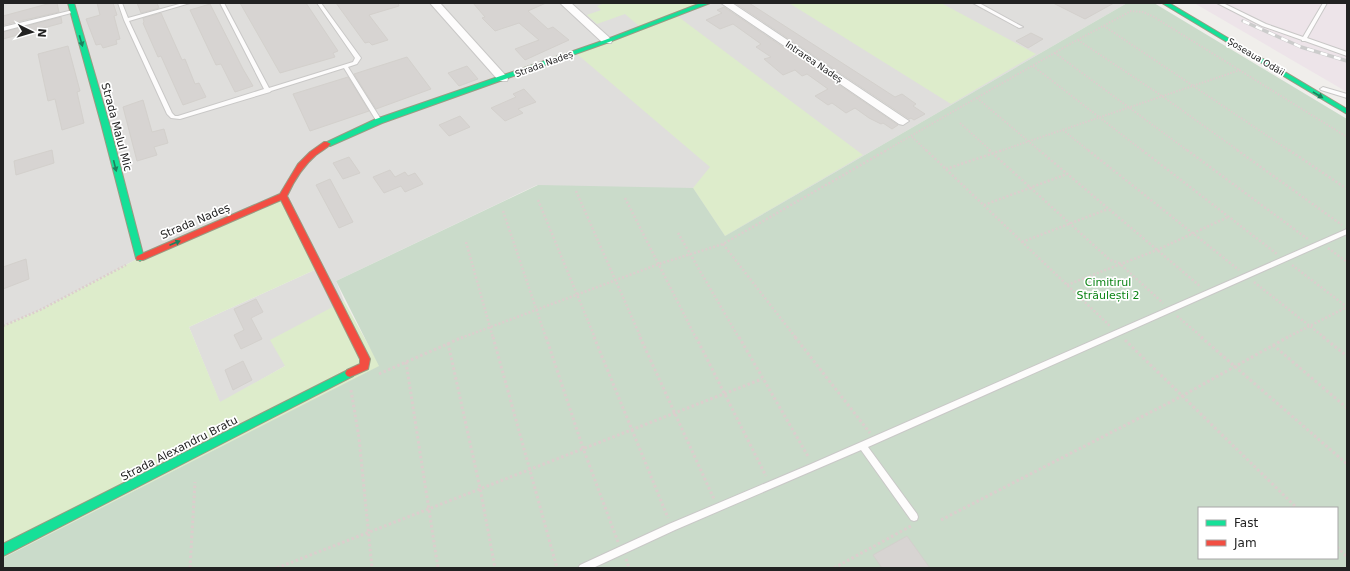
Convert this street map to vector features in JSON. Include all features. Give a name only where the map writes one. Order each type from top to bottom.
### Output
[{"type":"street","points":[[435,3],[503,79]]},
{"type":"street","points":[[565,3],[608,41]]},
{"type":"street","name":"Strada Nadeș","points":[[139,258],[284,196],[294,174],[319,148],[331,141],[379,121],[503,79],[707,3]]},
{"type":"street","name":"Intrarea Nadeș","points":[[726,3],[903,121]]},
{"type":"street","name":"Șoseaua Odăii","points":[[1165,3],[1347,112]]},
{"type":"street","name":"Șoseaua Odăii","points":[[1178,3],[1347,103]]},
{"type":"street","name":"Strada Malul Mic","points":[[72,7],[139,258]]},
{"type":"street","name":"Strada Alexandru Bratu","points":[[3,550],[364,366],[365,359],[284,196]]},
{"type":"lane","points":[[120,3],[126,20],[173,117],[185,116],[355,63],[358,58],[319,3]]},
{"type":"lane","points":[[126,20],[188,3]]},
{"type":"lane","points":[[222,3],[268,91]]},
{"type":"lane","points":[[975,3],[1021,27]]},
{"type":"lane","points":[[1219,3],[1264,25],[1347,54]]},
{"type":"lane","points":[[1304,40],[1325,3]]},
{"type":"lane","points":[[3,29],[72,7]]},
{"type":"lane","points":[[346,67],[379,121]]},
{"type":"lane","points":[[1323,89],[1347,96]]},
{"type":"lane","points":[[583,568],[718,506],[770,486],[862,446],[1170,310],[1245,275],[1319,244],[1347,230]]},
{"type":"lane","points":[[862,446],[916,520]]},
{"type":"path","points":[[378,374],[448,343],[537,311],[659,264],[690,256],[723,244],[797,200],[912,137],[1032,66],[1131,11],[1143,12],[1240,70],[1347,137]]},
{"type":"path","points":[[1104,26],[1347,189]]},
{"type":"path","points":[[1078,40],[1162,96],[1347,230]]},
{"type":"path","points":[[1055,53],[1319,244],[1347,262]]},
{"type":"path","points":[[941,520],[1182,396],[1273,345],[1347,307],[1032,66]]},
{"type":"path","points":[[946,169],[1240,70]]},
{"type":"path","points":[[977,98],[1207,292]]},
{"type":"path","points":[[960,123],[1110,260],[1119,263],[1170,310],[1347,464]]},
{"type":"path","points":[[1063,130],[1347,356]]},
{"type":"path","points":[[912,137],[1068,285],[1296,507]]},
{"type":"path","points":[[984,206],[1067,174]]},
{"type":"path","points":[[576,191],[673,412],[718,506]]},
{"type":"path","points":[[625,198],[725,392],[770,486]]},
{"type":"path","points":[[538,200],[672,527]]},
{"type":"path","points":[[1022,242],[1108,209]]},
{"type":"path","points":[[503,211],[583,448],[629,568]]},
{"type":"path","points":[[1068,285],[1119,263],[1157,250],[1192,232],[1228,217]]},
{"type":"path","points":[[678,233],[814,467]]},
{"type":"path","points":[[466,242],[557,568]]},
{"type":"path","points":[[723,244],[875,440]]},
{"type":"path","points":[[3,326],[40,310],[139,258]]},
{"type":"path","points":[[448,343],[480,488],[495,568]]},
{"type":"path","points":[[1273,345],[1347,408]]},
{"type":"path","points":[[406,362],[430,508],[438,568]]},
{"type":"path","points":[[277,568],[762,378]]},
{"type":"path","points":[[350,386],[359,438],[372,568]]},
{"type":"path","points":[[190,568],[195,482]]},
{"type":"path","points":[[834,568],[916,520]]},
{"type":"path","points":[[1338,548],[1347,557]]},
{"type":"shaded area","points":[[3,3],[1127,3],[725,236],[537,185],[336,281],[344,301],[285,366],[220,403],[189,327],[319,268],[139,258],[40,310],[3,326]]},
{"type":"shaded area","points":[[1194,3],[1347,3],[1347,92]]},
{"type":"green space","points":[[605,3],[700,3],[639,26],[625,14],[597,24],[587,15],[601,10],[597,6]]},
{"type":"green space","points":[[789,3],[941,3],[1036,54],[951,104]]},
{"type":"green space","name":"Cimitirul Străulești 2","points":[[1127,3],[1154,3],[1347,119],[1347,568],[3,568],[3,558],[379,366],[336,281],[538,185],[693,188],[725,236]]},
{"type":"green space","points":[[676,15],[863,155],[725,236],[693,188],[710,167],[577,54]]},
{"type":"green space","points":[[283,196],[319,268],[189,327],[220,402],[285,366],[270,340],[344,301],[380,366],[3,558],[3,326],[40,310],[139,258]]},
{"type":"building","points":[[51,3],[57,3],[59,12],[3,25],[3,16]]},
{"type":"building","points":[[97,3],[113,3],[117,15],[114,16],[120,39],[116,40],[117,44],[103,48],[101,44],[96,45],[86,19],[100,15]]},
{"type":"building","points":[[137,3],[157,3],[159,8],[141,13]]},
{"type":"building","points":[[240,3],[306,3],[338,51],[333,53],[335,57],[280,73]]},
{"type":"building","points":[[336,3],[398,3],[399,6],[369,15],[388,40],[372,45],[369,42],[365,43]]},
{"type":"building","points":[[473,3],[546,3],[528,11],[548,29],[553,27],[569,40],[525,60],[515,49],[539,40],[519,23],[495,31],[482,18],[485,17]]},
{"type":"building","points":[[735,3],[749,3],[895,97],[902,94],[916,104],[913,106],[925,114],[914,120],[911,118],[909,119]]},
{"type":"building","points":[[1053,3],[1114,3],[1085,19]]},
{"type":"building","points":[[210,4],[253,86],[235,92],[221,64],[216,65],[190,10]]},
{"type":"building","points":[[724,7],[898,125],[892,129],[883,123],[881,124],[869,118],[855,108],[846,113],[832,103],[828,105],[815,96],[828,89],[807,74],[802,76],[795,70],[783,75],[764,59],[771,57],[756,47],[761,44],[733,24],[720,29],[706,20],[722,13],[717,10]]},
{"type":"building","points":[[161,13],[182,60],[185,59],[195,84],[199,83],[206,97],[183,105],[161,56],[158,57],[143,23],[143,18]]},
{"type":"building","points":[[61,17],[62,23],[3,39],[3,32]]},
{"type":"building","points":[[1031,33],[1043,39],[1028,48],[1016,41]]},
{"type":"building","points":[[68,46],[80,91],[77,92],[84,123],[62,130],[55,99],[48,101],[38,54]]},
{"type":"building","points":[[407,57],[431,89],[376,109],[354,74]]},
{"type":"building","points":[[467,66],[478,79],[459,86],[448,73]]},
{"type":"building","points":[[348,77],[369,111],[310,131],[293,94]]},
{"type":"building","points":[[524,89],[536,102],[518,109],[523,113],[505,121],[491,108],[516,97],[513,94]]},
{"type":"building","points":[[143,100],[152,132],[164,129],[168,143],[154,147],[157,155],[137,161],[123,107]]},
{"type":"building","points":[[460,116],[470,127],[449,136],[439,125]]},
{"type":"building","points":[[52,150],[54,163],[16,175],[14,161]]},
{"type":"building","points":[[349,157],[360,173],[343,179],[333,163]]},
{"type":"building","points":[[390,170],[395,177],[405,172],[408,176],[415,173],[423,184],[405,192],[401,186],[384,193],[373,177]]},
{"type":"building","points":[[330,179],[353,222],[339,228],[316,185]]},
{"type":"building","points":[[26,259],[29,279],[3,289],[3,267]]},
{"type":"building","points":[[256,299],[263,312],[251,318],[262,339],[241,349],[234,335],[244,330],[234,309]]},
{"type":"building","points":[[243,361],[252,380],[233,390],[225,370]]},
{"type":"building","points":[[907,536],[930,568],[882,568],[873,555]]},
{"type":"railway","points":[[1243,21],[1301,47],[1347,61]]},
{"type":"traffic: fast","points":[[71,3],[105,123],[140,258]]},
{"type":"traffic: fast","points":[[327,144],[379,121],[607,41],[707,3]]},
{"type":"traffic: fast","points":[[1165,3],[1347,112]]},
{"type":"traffic: fast","points":[[3,550],[350,373]]},
{"type":"traffic: jam","points":[[140,258],[283,196],[300,166],[327,144]]},
{"type":"traffic: jam","points":[[283,196],[365,359],[365,366],[350,373]]}]
